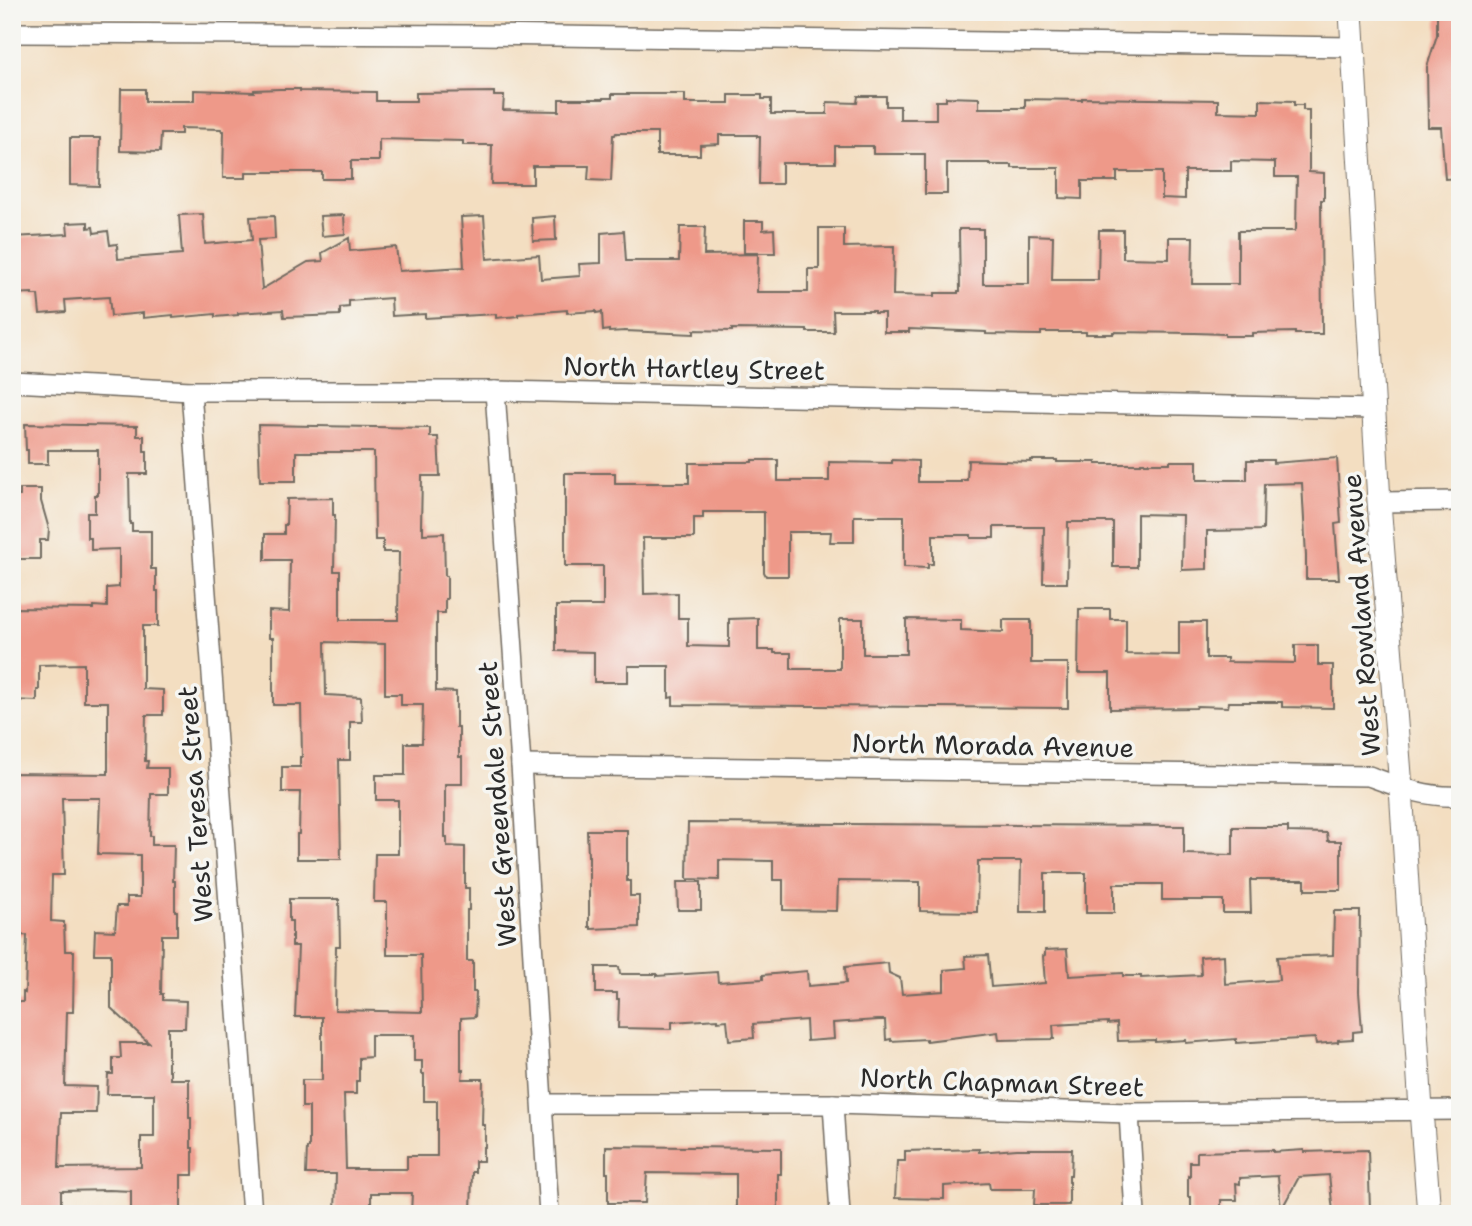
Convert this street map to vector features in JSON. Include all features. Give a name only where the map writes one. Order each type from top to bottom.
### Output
[{"type":"street","name":"West Rowland Avenue","points":[[1351,12],[1379,502],[1429,1214]]},
{"type":"street","points":[[12,33],[477,35],[1352,47]]},
{"type":"street","name":"North Hartley Street","points":[[12,382],[191,391],[495,391],[1375,409]]},
{"type":"street","name":"West Teresa Street","points":[[191,391],[252,1214]]},
{"type":"street","name":"West Greendale Street","points":[[495,391],[549,1214]]},
{"type":"street","points":[[1379,502],[1460,501]]},
{"type":"street","name":"North Morada Avenue","points":[[521,765],[1369,776],[1401,788],[1439,797],[1460,796]]},
{"type":"street","name":"North Chapman Street","points":[[543,1104],[833,1104],[1129,1113],[1460,1110]]},
{"type":"street","points":[[833,1104],[840,1214]]},
{"type":"street","points":[[1129,1113],[1135,1214]]},
{"type":"building","points":[[1437,12],[1460,12],[1460,178],[1445,179],[1441,127],[1428,127],[1427,67],[1437,35]]},
{"type":"building","points":[[121,89],[145,89],[145,101],[194,101],[194,90],[254,92],[300,89],[376,92],[376,101],[416,101],[416,93],[494,92],[494,96],[504,96],[503,110],[559,111],[559,99],[603,99],[612,98],[612,94],[685,94],[685,103],[729,103],[729,95],[762,95],[762,99],[771,99],[771,114],[827,114],[827,102],[857,103],[858,96],[886,96],[886,106],[900,106],[900,119],[936,119],[936,101],[946,101],[946,97],[979,98],[979,108],[1025,108],[1025,99],[1218,100],[1218,112],[1260,113],[1260,100],[1294,101],[1294,105],[1303,105],[1303,110],[1309,110],[1309,172],[1324,173],[1324,200],[1321,200],[1322,334],[1295,332],[1225,336],[1195,333],[1041,332],[1041,335],[909,329],[909,332],[884,332],[884,313],[874,311],[833,311],[834,332],[732,329],[694,330],[694,334],[609,332],[603,331],[602,312],[596,311],[567,313],[567,310],[496,318],[496,314],[425,318],[425,314],[392,316],[391,298],[349,301],[349,307],[340,308],[340,315],[284,317],[283,310],[215,317],[215,314],[143,318],[143,313],[111,316],[109,297],[65,300],[66,312],[40,314],[38,295],[12,294],[13,237],[68,234],[67,223],[88,222],[88,228],[93,227],[94,233],[108,231],[110,245],[117,244],[118,259],[182,254],[179,215],[203,214],[205,244],[252,240],[250,217],[274,216],[275,239],[258,240],[262,289],[308,262],[323,261],[322,253],[349,238],[350,251],[396,247],[399,271],[464,267],[461,217],[484,216],[487,259],[539,255],[541,279],[580,276],[579,264],[601,263],[601,233],[624,231],[626,261],[679,261],[680,227],[705,227],[704,255],[758,254],[757,292],[808,292],[808,269],[819,269],[819,228],[844,228],[844,247],[894,246],[893,295],[935,296],[935,293],[960,291],[959,229],[983,229],[983,284],[1029,284],[1029,235],[1053,236],[1052,280],[1098,280],[1099,230],[1123,230],[1123,258],[1169,259],[1169,237],[1193,237],[1192,284],[1238,284],[1238,231],[1296,229],[1297,177],[1275,177],[1275,162],[1231,161],[1231,171],[1185,171],[1185,199],[1162,198],[1162,172],[1117,172],[1117,181],[1082,181],[1082,199],[1059,198],[1059,168],[947,163],[947,194],[925,194],[925,154],[873,154],[873,146],[835,146],[835,163],[782,163],[782,184],[759,184],[760,137],[757,135],[719,135],[719,144],[700,145],[700,155],[657,155],[657,133],[616,133],[613,135],[611,181],[588,180],[589,166],[533,166],[533,184],[491,184],[492,145],[463,145],[463,141],[379,139],[379,161],[351,161],[351,179],[322,179],[322,172],[246,172],[246,178],[223,178],[224,131],[221,129],[181,128],[181,134],[161,134],[160,152],[120,151]]},
{"type":"building","points":[[70,138],[100,138],[99,186],[70,185]]},
{"type":"building","points":[[344,215],[345,234],[322,236],[320,216]]},
{"type":"building","points":[[555,216],[556,240],[533,241],[532,218]]},
{"type":"building","points":[[744,221],[763,221],[763,230],[774,229],[775,253],[744,253]]},
{"type":"building","points":[[25,424],[137,426],[137,436],[144,436],[147,474],[129,474],[130,524],[132,531],[151,531],[151,569],[156,569],[158,591],[158,626],[143,626],[143,689],[163,690],[163,715],[146,715],[145,761],[148,761],[147,768],[168,768],[168,794],[151,794],[150,836],[152,845],[174,845],[173,881],[177,935],[162,935],[161,994],[163,1000],[186,1001],[185,1028],[168,1028],[170,1079],[189,1079],[193,1175],[181,1175],[181,1214],[131,1214],[131,1191],[109,1190],[61,1191],[61,1214],[20,1214],[19,1160],[13,1160],[12,1144],[12,1002],[23,1002],[27,935],[13,936],[12,933],[12,773],[108,774],[108,702],[84,702],[84,664],[39,665],[37,701],[12,700],[12,608],[107,607],[107,588],[119,587],[119,549],[91,550],[91,538],[87,538],[87,513],[95,513],[95,495],[98,495],[98,450],[48,450],[48,464],[28,464]],"holes":[[[62,798],[100,798],[98,854],[140,855],[140,897],[127,897],[127,906],[117,906],[115,931],[95,930],[94,954],[111,954],[111,1008],[149,1043],[120,1043],[121,1058],[113,1058],[113,1074],[108,1074],[107,1094],[154,1094],[154,1137],[141,1137],[141,1167],[59,1168],[61,1113],[96,1113],[97,1087],[65,1086],[67,1012],[73,1012],[74,951],[65,951],[64,922],[51,921],[52,875],[64,875]]]},
{"type":"building","points":[[258,425],[430,428],[430,437],[438,437],[440,476],[422,476],[421,527],[423,534],[444,533],[447,599],[445,613],[437,613],[436,691],[456,692],[456,727],[459,727],[459,757],[462,757],[462,784],[445,784],[445,837],[447,846],[465,847],[465,888],[469,888],[467,961],[473,961],[473,992],[476,992],[475,1017],[461,1018],[462,1079],[483,1079],[482,1125],[485,1125],[485,1147],[483,1161],[475,1161],[475,1172],[472,1172],[471,1214],[411,1214],[412,1193],[371,1193],[371,1214],[335,1214],[336,1174],[306,1174],[309,1107],[302,1107],[302,1080],[322,1080],[322,1017],[295,1017],[298,946],[292,946],[289,899],[339,899],[340,946],[336,946],[335,1010],[422,1012],[421,955],[387,955],[387,902],[374,902],[375,854],[398,854],[398,800],[376,800],[376,775],[405,775],[405,743],[422,743],[423,705],[401,705],[401,694],[385,694],[385,644],[325,642],[326,695],[361,697],[362,722],[350,722],[350,760],[339,760],[341,859],[297,859],[300,792],[282,792],[282,767],[300,767],[301,705],[273,705],[273,638],[269,638],[269,611],[289,612],[290,560],[265,560],[265,534],[284,534],[287,499],[333,498],[334,571],[340,571],[340,620],[398,620],[399,552],[383,552],[383,540],[375,540],[374,452],[296,452],[296,481],[260,481]],"holes":[[[371,1035],[414,1035],[414,1061],[422,1061],[424,1074],[424,1101],[437,1101],[437,1156],[407,1156],[407,1169],[346,1169],[344,1094],[356,1094],[359,1058],[371,1057]]]},
{"type":"building","points":[[1337,458],[1341,523],[1335,524],[1339,579],[1306,579],[1302,483],[1264,484],[1263,530],[1207,531],[1207,569],[1182,570],[1183,515],[1137,514],[1137,567],[1113,567],[1113,522],[1068,522],[1067,583],[1043,583],[1044,527],[994,527],[994,538],[933,535],[933,564],[928,564],[928,568],[904,567],[904,516],[854,516],[854,542],[830,542],[831,532],[788,532],[788,576],[766,576],[764,572],[764,512],[703,512],[703,518],[694,518],[694,538],[643,538],[644,594],[678,593],[678,618],[688,618],[688,646],[729,647],[729,619],[758,618],[758,650],[791,653],[791,669],[840,669],[840,619],[863,619],[863,654],[906,654],[906,619],[961,620],[961,630],[1003,632],[1003,620],[1031,620],[1031,663],[1068,663],[1068,708],[673,705],[673,697],[669,698],[669,666],[628,666],[628,682],[594,682],[594,652],[556,651],[556,606],[603,606],[603,566],[565,566],[565,473],[615,473],[615,483],[689,483],[689,463],[778,460],[778,481],[829,481],[829,462],[892,463],[892,460],[918,461],[918,482],[961,482],[967,480],[968,460],[1057,460],[1096,464],[1197,461],[1197,480],[1247,480],[1247,460],[1273,460],[1273,463]]},
{"type":"building","points":[[20,489],[41,489],[41,501],[49,529],[48,540],[40,540],[40,559],[12,559],[12,496],[20,496]]},
{"type":"building","points":[[1079,609],[1110,609],[1110,619],[1126,619],[1126,654],[1179,655],[1179,622],[1206,622],[1206,658],[1227,658],[1227,662],[1295,663],[1295,645],[1318,645],[1318,665],[1333,665],[1333,708],[1282,707],[1282,702],[1229,702],[1228,707],[1110,709],[1110,673],[1078,673]]},
{"type":"building","points":[[688,823],[1184,826],[1184,854],[1233,855],[1233,827],[1288,827],[1288,832],[1327,833],[1328,841],[1341,841],[1341,890],[1305,890],[1305,880],[1250,880],[1251,913],[1223,913],[1223,900],[1162,900],[1162,884],[1114,884],[1114,913],[1086,913],[1086,873],[1045,873],[1045,912],[1020,912],[1021,861],[978,861],[977,912],[920,911],[920,882],[838,881],[837,911],[783,910],[783,880],[773,880],[773,861],[719,860],[719,880],[687,879]]},
{"type":"building","points":[[587,830],[627,830],[627,881],[630,881],[630,896],[639,896],[639,927],[589,927]]},
{"type":"building","points":[[677,882],[701,882],[701,910],[678,910]]},
{"type":"building","points":[[1334,911],[1360,911],[1359,992],[1362,1031],[1353,1032],[1353,1039],[1338,1042],[1316,1044],[1315,1038],[1236,1043],[1236,1039],[1186,1043],[1186,1040],[1118,1041],[1117,1023],[1108,1022],[1053,1025],[1054,1039],[999,1040],[998,1032],[926,1041],[891,1041],[886,1040],[885,1020],[833,1023],[834,1039],[807,1041],[806,1020],[753,1024],[754,1038],[729,1040],[727,1020],[718,1019],[672,1022],[672,1029],[618,1028],[617,993],[596,993],[596,967],[619,967],[620,974],[657,976],[717,972],[718,982],[763,979],[763,975],[807,971],[808,986],[846,983],[845,967],[888,963],[889,973],[900,978],[902,994],[944,991],[944,970],[966,968],[965,956],[988,955],[991,987],[1045,983],[1045,950],[1067,949],[1069,976],[1123,973],[1123,976],[1141,978],[1201,975],[1200,957],[1224,955],[1225,984],[1279,980],[1277,957],[1333,955]]},
{"type":"building","points":[[606,1146],[781,1148],[778,1212],[736,1212],[736,1174],[647,1173],[645,1203],[608,1203]]},
{"type":"building","points":[[979,1149],[979,1152],[1072,1149],[1069,1205],[1034,1205],[1035,1189],[990,1189],[989,1183],[944,1186],[944,1199],[895,1198],[897,1161],[905,1161],[905,1151]]},
{"type":"building","points":[[1368,1150],[1370,1209],[1333,1211],[1329,1175],[1299,1177],[1281,1210],[1278,1176],[1240,1178],[1240,1184],[1236,1183],[1237,1200],[1221,1200],[1221,1214],[1191,1214],[1188,1176],[1190,1177],[1190,1162],[1197,1162],[1197,1152]]}]
